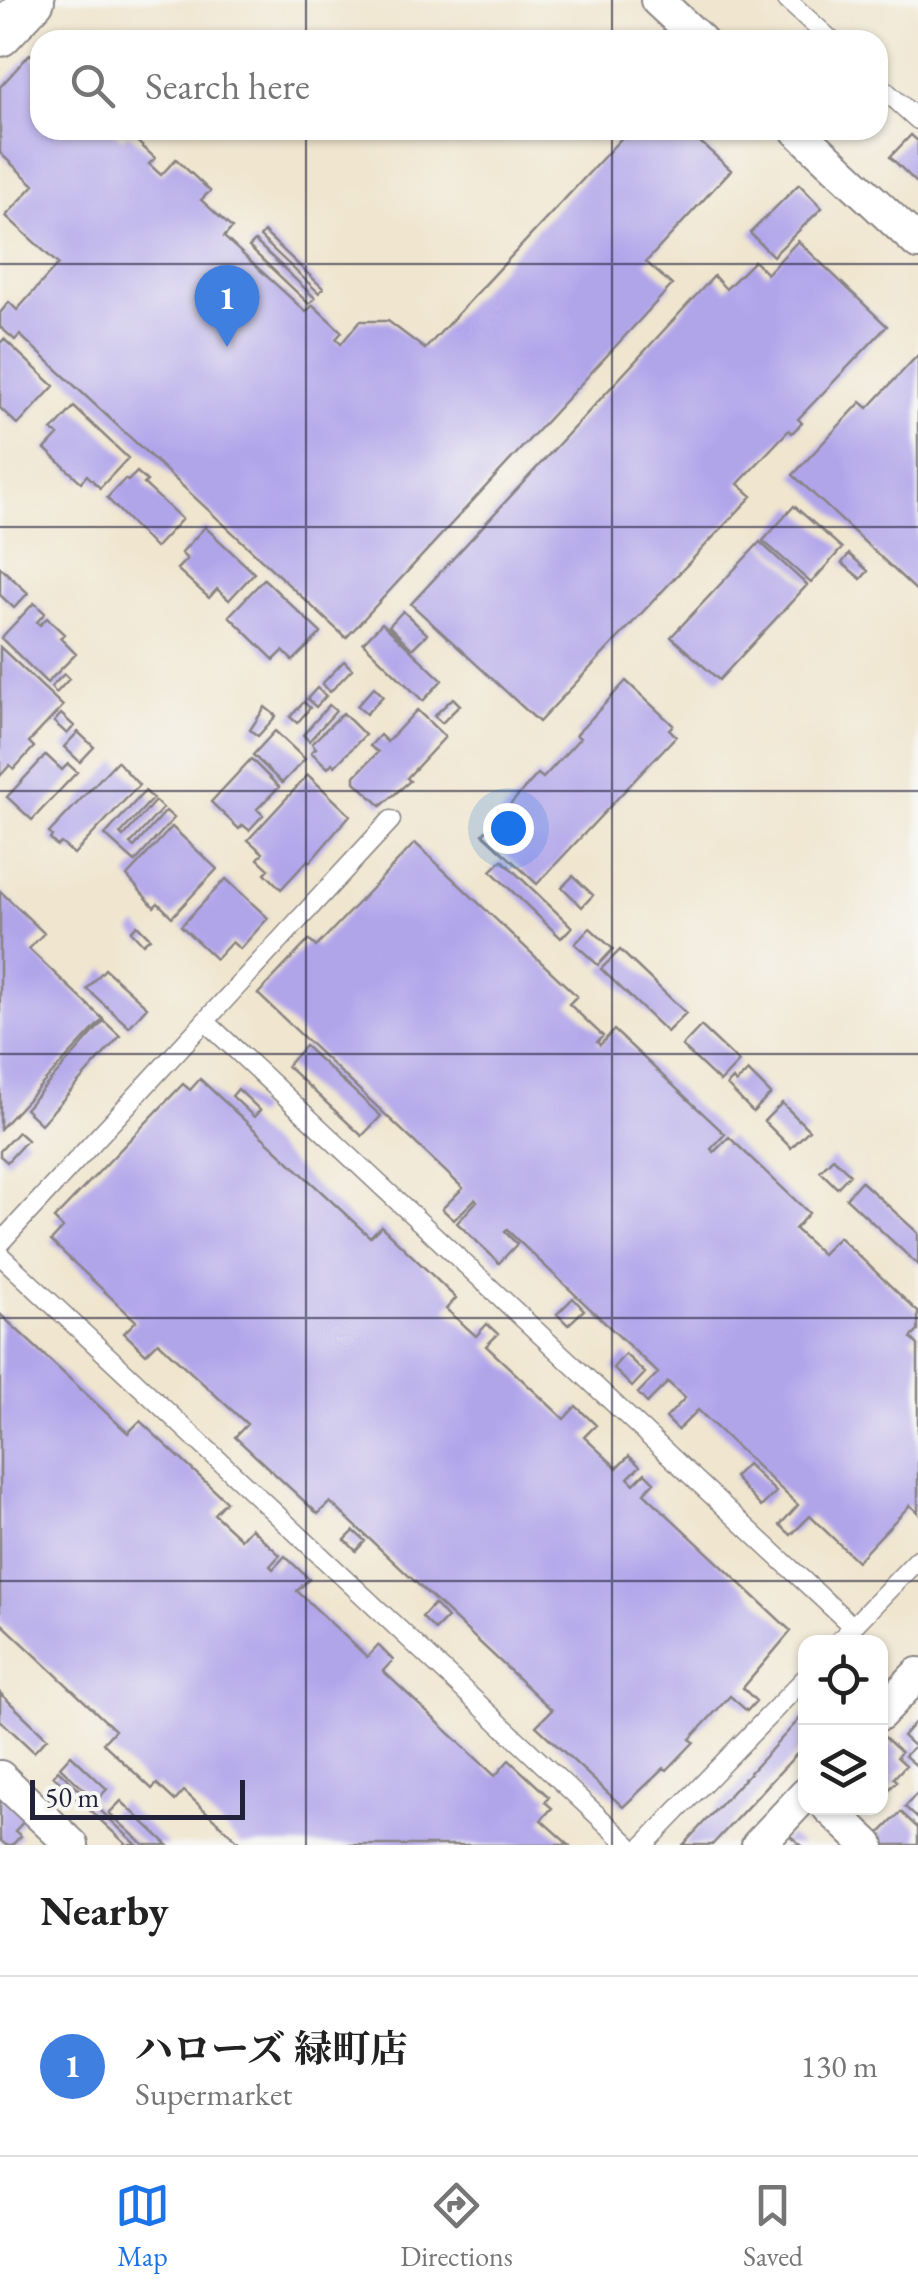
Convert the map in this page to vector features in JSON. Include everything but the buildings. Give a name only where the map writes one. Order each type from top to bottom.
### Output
[{"type":"street","points":[[657,0],[689,30]]},
{"type":"street","points":[[808,140],[918,243]]},
{"type":"street","points":[[888,1706],[918,1674]]},
{"type":"street","points":[[0,1777],[59,1841]]},
{"type":"street","points":[[758,1845],[798,1802]]},
{"type":"street","points":[[836,1815],[868,1845]]},
{"type":"lane","points":[[787,0],[820,30]]},
{"type":"lane","points":[[888,93],[918,120]]},
{"type":"lane","points":[[0,1243],[391,820]]},
{"type":"lane","points":[[204,1022],[854,1626]]},
{"type":"lane","points":[[0,1255],[630,1845]]},
{"type":"lane","points":[[845,1635],[918,1559]]},
{"type":"lane","points":[[644,1845],[798,1684]]},
{"type":"place","name":"ハローズ 緑町店","points":[[227,347]]}]
